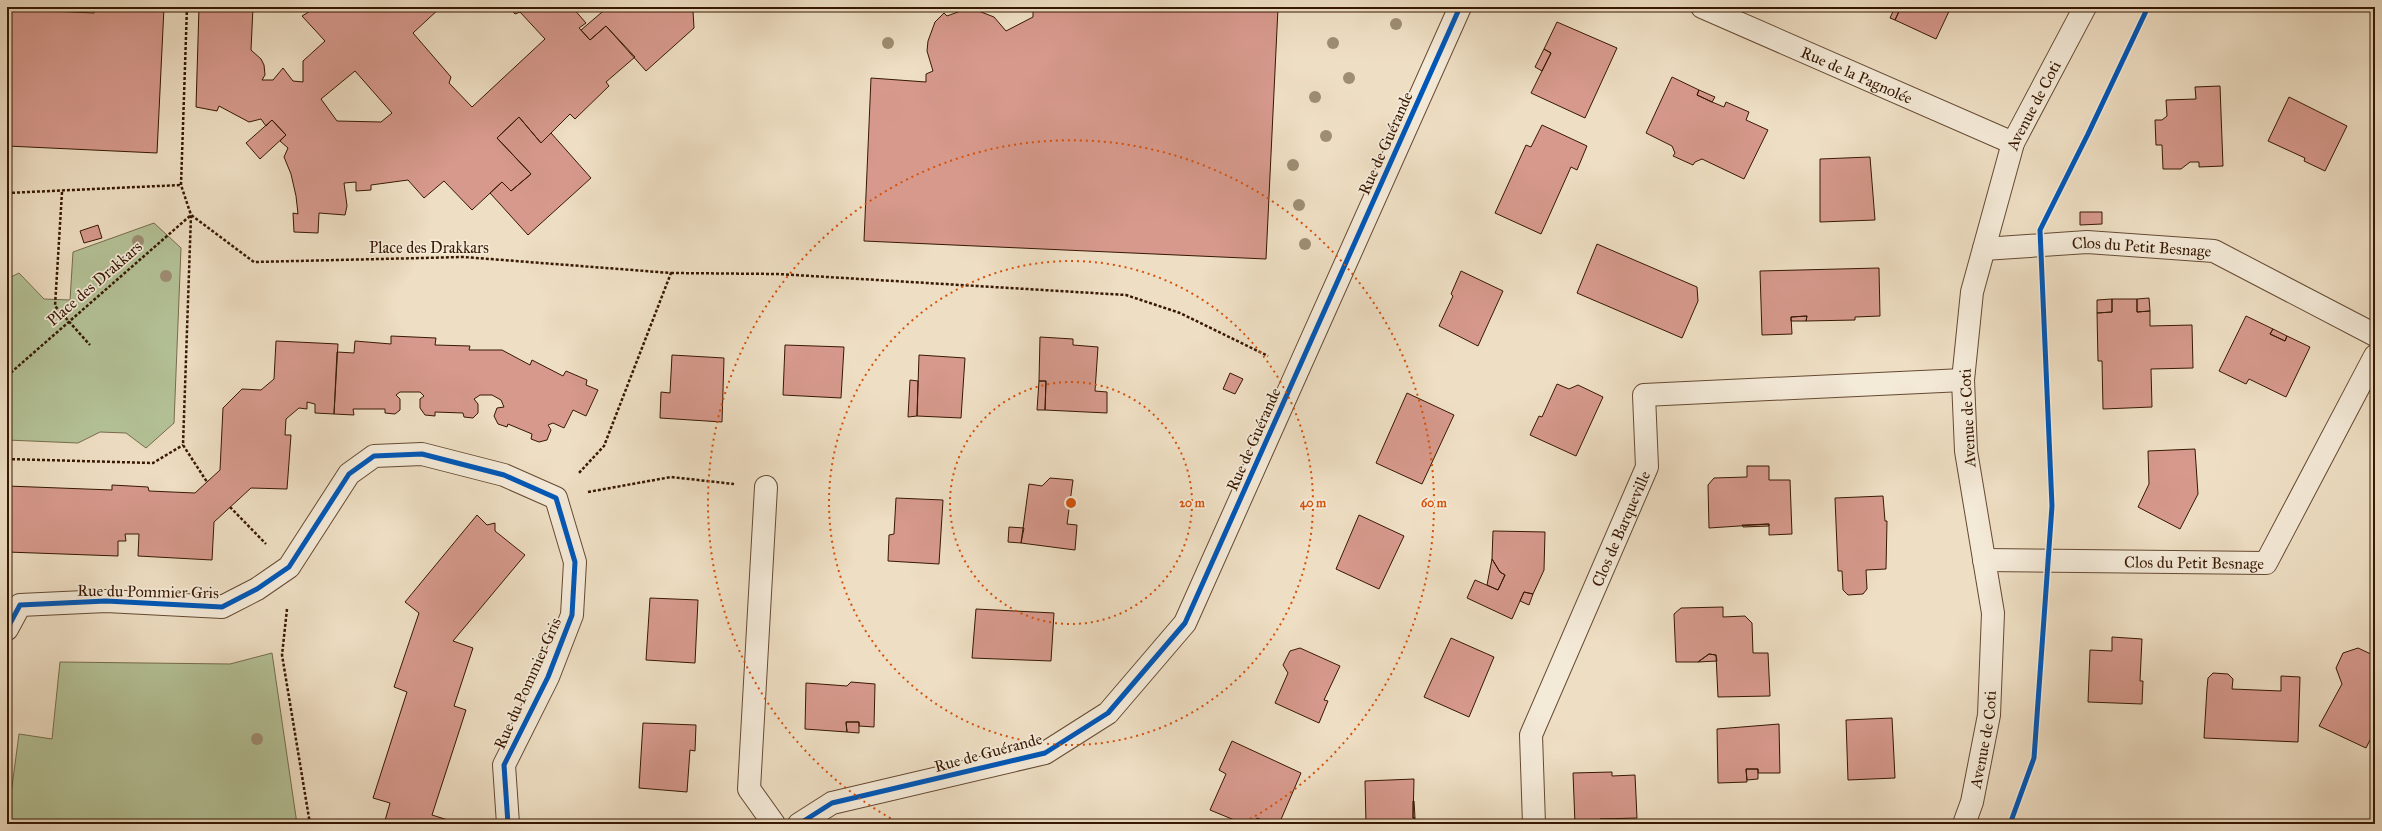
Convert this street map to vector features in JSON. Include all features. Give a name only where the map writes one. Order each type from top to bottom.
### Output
[{"type":"street","name":"Rue de Guérande","points":[[799,824],[832,803],[1045,753],[1108,713],[1185,623],[1460,7]]},
{"type":"street","name":"Rue de la Pagnolée","points":[[1702,7],[2013,143]]},
{"type":"street","name":"Avenue de Coti","points":[[1964,824],[1972,802],[1989,715],[1993,613],[1966,451],[1963,380],[1972,292],[2013,143],[2085,7]]},
{"type":"street","name":"Clos du Petit Besnage","points":[[1984,248],[2087,242],[2214,251],[2375,335]]},
{"type":"street","name":"Clos du Petit Besnage","points":[[1984,560],[2266,563],[2375,356]]},
{"type":"street","name":"Clos de Barqueville","points":[[1534,824],[1532,735],[1647,467],[1644,395],[1963,380]]},
{"type":"street","name":"Rue du Pommier Gris","points":[[7,629],[20,604],[106,601],[222,607],[257,589],[289,567],[349,474],[374,456],[422,454],[504,476],[556,498],[575,562],[572,616],[548,677],[504,765],[508,824]]},
{"type":"street","points":[[766,488],[749,789],[774,824]]},
{"type":"path","points":[[187,7],[181,185],[191,215],[183,445],[207,482]]},
{"type":"path","points":[[7,194],[181,185]]},
{"type":"path","points":[[62,192],[55,306],[90,345]]},
{"type":"path","points":[[556,498],[604,446],[671,273]]},
{"type":"path","points":[[7,459],[153,463],[183,445]]},
{"type":"path","points":[[556,498],[671,478],[766,488]]},
{"type":"path","points":[[230,507],[289,567],[282,655],[310,824]]},
{"type":"green space","points":[[154,223],[181,248],[174,423],[146,448],[126,433],[100,432],[78,443],[7,440],[7,279],[19,273],[44,299],[70,300],[73,252]]},
{"type":"green space","points":[[272,653],[297,824],[7,824],[19,734],[52,739],[60,662],[230,664]]},
{"type":"building","points":[[94,7],[164,7],[157,153],[7,146],[7,9],[94,13]]},
{"type":"building","points":[[199,7],[253,7],[251,50],[261,59],[264,65],[265,75],[262,80],[273,80],[283,68],[293,81],[303,82],[303,61],[325,41],[302,16],[312,10],[310,7],[441,7],[413,33],[451,77],[449,83],[472,107],[545,39],[520,12],[515,14],[509,7],[572,7],[586,23],[579,28],[590,40],[606,26],[635,57],[606,82],[609,86],[575,119],[570,114],[541,143],[519,117],[497,138],[531,174],[511,191],[502,182],[472,210],[444,181],[424,198],[408,180],[371,185],[371,190],[356,191],[356,182],[344,183],[347,206],[345,215],[319,213],[318,233],[294,232],[293,213],[298,214],[296,196],[291,174],[284,157],[288,148],[280,141],[286,135],[272,120],[266,126],[261,119],[249,122],[219,106],[217,111],[196,107]],"holes":[[[355,71],[392,113],[381,122],[337,121],[321,99]]]},
{"type":"building","points":[[608,7],[781,7],[777,10],[693,11],[694,28],[646,71],[606,26],[590,40],[581,30]]},
{"type":"building","points":[[1033,7],[1278,8],[1266,259],[864,241],[871,78],[926,82],[926,74],[933,71],[927,51],[928,41],[935,22],[944,13],[947,16],[966,9],[976,10],[994,17],[1006,31],[1033,17]]},
{"type":"building","points":[[1895,7],[1901,7],[1895,20],[1890,18]]},
{"type":"building","points":[[1901,7],[1951,7],[1936,39],[1895,20]]},
{"type":"building","points":[[1557,22],[1617,48],[1585,118],[1531,93],[1551,53],[1544,49]]},
{"type":"building","points":[[1544,49],[1551,53],[1542,71],[1535,67]]},
{"type":"building","points":[[1672,77],[1699,90],[1697,95],[1712,102],[1724,107],[1726,102],[1749,112],[1746,120],[1768,130],[1744,179],[1702,159],[1695,162],[1693,165],[1673,156],[1675,153],[1672,146],[1646,133]]},
{"type":"building","points":[[2220,86],[2223,166],[2199,167],[2199,162],[2190,162],[2181,169],[2163,169],[2162,145],[2156,145],[2155,120],[2162,120],[2167,116],[2166,100],[2196,99],[2195,87]]},
{"type":"building","points":[[1699,90],[1715,97],[1712,102],[1697,95]]},
{"type":"building","points":[[2289,97],[2347,126],[2325,171],[2304,161],[2305,158],[2268,141]]},
{"type":"building","points":[[519,117],[541,143],[551,133],[591,178],[528,235],[490,193],[502,182],[511,191],[531,174],[497,138]]},
{"type":"building","points":[[272,120],[286,135],[260,159],[246,143]]},
{"type":"building","points":[[1542,125],[1587,146],[1577,170],[1571,167],[1541,234],[1495,213],[1526,145],[1531,147]]},
{"type":"building","points":[[1870,157],[1875,220],[1820,222],[1820,159]]},
{"type":"building","points":[[2080,212],[2102,212],[2102,224],[2080,225]]},
{"type":"building","points":[[98,225],[102,238],[84,243],[80,231]]},
{"type":"building","points":[[1597,244],[1697,287],[1698,301],[1682,338],[1577,293]]},
{"type":"building","points":[[1879,268],[1880,316],[1855,317],[1855,320],[1806,321],[1807,316],[1791,317],[1792,334],[1762,335],[1760,271]]},
{"type":"building","points":[[1461,271],[1503,291],[1478,346],[1439,326],[1453,296],[1451,294]]},
{"type":"building","points":[[2149,298],[2150,311],[2137,312],[2137,299]]},
{"type":"building","points":[[2112,299],[2137,299],[2137,312],[2150,311],[2150,326],[2192,325],[2193,368],[2151,369],[2152,407],[2103,409],[2102,361],[2098,361],[2097,313],[2112,312]]},
{"type":"building","points":[[2112,299],[2112,312],[2097,313],[2097,300]]},
{"type":"building","points":[[1807,316],[1806,321],[1791,321],[1791,317]]},
{"type":"building","points":[[2246,316],[2273,329],[2270,334],[2285,341],[2287,336],[2310,347],[2286,397],[2249,379],[2246,384],[2219,371]]},
{"type":"building","points":[[2273,329],[2287,336],[2285,341],[2270,334]]},
{"type":"building","points":[[391,336],[436,338],[435,345],[470,346],[469,350],[502,350],[530,365],[532,360],[563,376],[566,371],[587,380],[586,385],[598,390],[586,416],[573,410],[564,428],[553,423],[548,425],[551,430],[547,440],[539,442],[531,439],[532,434],[508,424],[507,427],[498,424],[494,416],[497,408],[504,407],[501,400],[492,395],[480,395],[474,399],[478,404],[478,413],[473,418],[464,417],[463,413],[435,412],[435,416],[425,415],[420,408],[420,399],[424,396],[420,392],[400,392],[396,395],[400,399],[400,410],[395,414],[385,413],[385,409],[353,409],[354,415],[334,414],[337,352],[354,353],[355,341],[391,344]]},
{"type":"building","points":[[1040,337],[1073,339],[1073,345],[1098,347],[1095,391],[1107,392],[1107,413],[1045,410],[1046,381],[1039,381]]},
{"type":"building","points":[[276,341],[338,344],[334,414],[315,413],[315,404],[307,402],[307,409],[299,408],[286,419],[285,435],[291,435],[287,489],[251,488],[214,522],[212,560],[138,556],[139,534],[125,534],[126,541],[118,541],[118,556],[7,552],[7,486],[112,490],[112,485],[148,487],[149,491],[195,493],[220,470],[223,408],[242,389],[261,390],[274,379]]},
{"type":"building","points":[[785,345],[844,347],[841,398],[783,395]]},
{"type":"building","points":[[672,355],[724,358],[722,422],[660,418],[661,392],[670,393]]},
{"type":"building","points":[[919,355],[965,358],[961,418],[917,416]]},
{"type":"building","points":[[1230,373],[1243,379],[1235,394],[1223,389]]},
{"type":"building","points":[[910,380],[918,381],[917,416],[908,417]]},
{"type":"building","points":[[1039,381],[1046,381],[1045,410],[1037,410]]},
{"type":"building","points":[[1557,384],[1569,389],[1578,385],[1603,397],[1576,456],[1530,435],[1539,416],[1542,417]]},
{"type":"building","points":[[1407,393],[1454,415],[1422,484],[1376,463]]},
{"type":"building","points":[[2195,449],[2198,494],[2180,529],[2138,507],[2149,484],[2148,451]]},
{"type":"building","points":[[1747,466],[1769,466],[1769,480],[1790,480],[1792,534],[1769,535],[1769,524],[1709,528],[1708,485],[1714,478],[1747,477]]},
{"type":"building","points":[[1050,478],[1073,480],[1067,524],[1077,525],[1075,550],[1021,543],[1029,484],[1042,486]]},
{"type":"building","points":[[1883,496],[1885,521],[1887,521],[1886,569],[1866,570],[1867,589],[1863,594],[1848,595],[1843,590],[1842,571],[1838,571],[1835,498]]},
{"type":"building","points":[[896,498],[943,500],[939,564],[888,561],[889,535],[894,534]]},
{"type":"building","points":[[477,515],[487,525],[495,523],[495,531],[525,555],[453,641],[473,648],[454,706],[466,710],[432,815],[451,821],[450,824],[384,824],[390,803],[373,798],[407,692],[394,687],[419,613],[405,602]]},
{"type":"building","points":[[1359,515],[1404,536],[1379,589],[1336,569]]},
{"type":"building","points":[[1769,524],[1769,526],[1743,527],[1742,525]]},
{"type":"building","points":[[1009,527],[1024,528],[1021,543],[1008,542]]},
{"type":"building","points":[[1493,531],[1545,532],[1544,570],[1533,594],[1524,592],[1512,619],[1467,598],[1475,580],[1498,590],[1505,575],[1500,572],[1492,559]]},
{"type":"building","points":[[1492,559],[1500,572],[1505,575],[1498,590],[1487,585]]},
{"type":"building","points":[[1524,592],[1533,594],[1529,605],[1520,601]]},
{"type":"building","points":[[650,598],[698,600],[695,663],[646,660]]},
{"type":"building","points":[[1723,607],[1723,617],[1745,616],[1752,623],[1753,653],[1768,653],[1770,696],[1718,697],[1716,655],[1709,654],[1698,662],[1676,662],[1674,614],[1681,608]]},
{"type":"building","points":[[976,609],[1054,613],[1051,661],[972,658]]},
{"type":"building","points":[[2112,637],[2142,639],[2140,681],[2143,681],[2142,704],[2088,702],[2090,650],[2112,651]]},
{"type":"building","points":[[1451,638],[1494,657],[1469,717],[1424,697]]},
{"type":"building","points":[[1300,648],[1340,666],[1324,700],[1328,701],[1319,723],[1275,703],[1288,673],[1283,665],[1290,651]]},
{"type":"building","points":[[2358,648],[2373,655],[2375,661],[2375,730],[2366,748],[2319,726],[2342,684],[2336,668],[2343,653]]},
{"type":"building","points":[[1709,654],[1716,655],[1717,661],[1698,662]]},
{"type":"building","points":[[2213,673],[2228,674],[2233,679],[2232,689],[2281,691],[2281,676],[2300,677],[2298,742],[2204,738],[2208,678]]},
{"type":"building","points":[[851,682],[875,684],[874,727],[859,726],[859,722],[846,722],[847,732],[805,729],[806,683],[847,686]]},
{"type":"building","points":[[1892,718],[1895,778],[1848,780],[1846,720]]},
{"type":"building","points":[[846,722],[859,722],[859,733],[847,732]]},
{"type":"building","points":[[643,723],[696,725],[695,751],[690,750],[687,792],[639,788]]},
{"type":"building","points":[[1779,724],[1780,773],[1758,773],[1758,769],[1746,769],[1747,782],[1718,783],[1717,729]]},
{"type":"building","points":[[1232,741],[1301,773],[1279,824],[1271,824],[1257,818],[1254,824],[1244,824],[1210,810],[1226,774],[1219,770]]},
{"type":"building","points":[[1746,769],[1758,769],[1758,779],[1747,780]]},
{"type":"building","points":[[1612,772],[1612,776],[1635,775],[1637,818],[1600,819],[1600,823],[1575,824],[1573,773]]},
{"type":"building","points":[[1414,779],[1413,818],[1415,818],[1415,824],[1366,824],[1365,781]]},
{"type":"building","points":[[1414,801],[1415,818],[1413,818]]},
{"type":"building","points":[[1600,819],[1613,819],[1614,823],[1600,823]]},
{"type":"cycle path","points":[[799,824],[832,803],[1045,753],[1108,713],[1185,623],[1460,7]]},
{"type":"cycle path","points":[[2010,824],[2034,758],[2052,506],[2040,230],[2088,134],[2148,7]]},
{"type":"cycle path","points":[[7,629],[20,605],[106,601],[222,607],[257,589],[289,567],[349,474],[374,456],[422,454],[504,475],[556,498],[575,562],[572,615],[548,677],[504,765],[508,824]]}]
